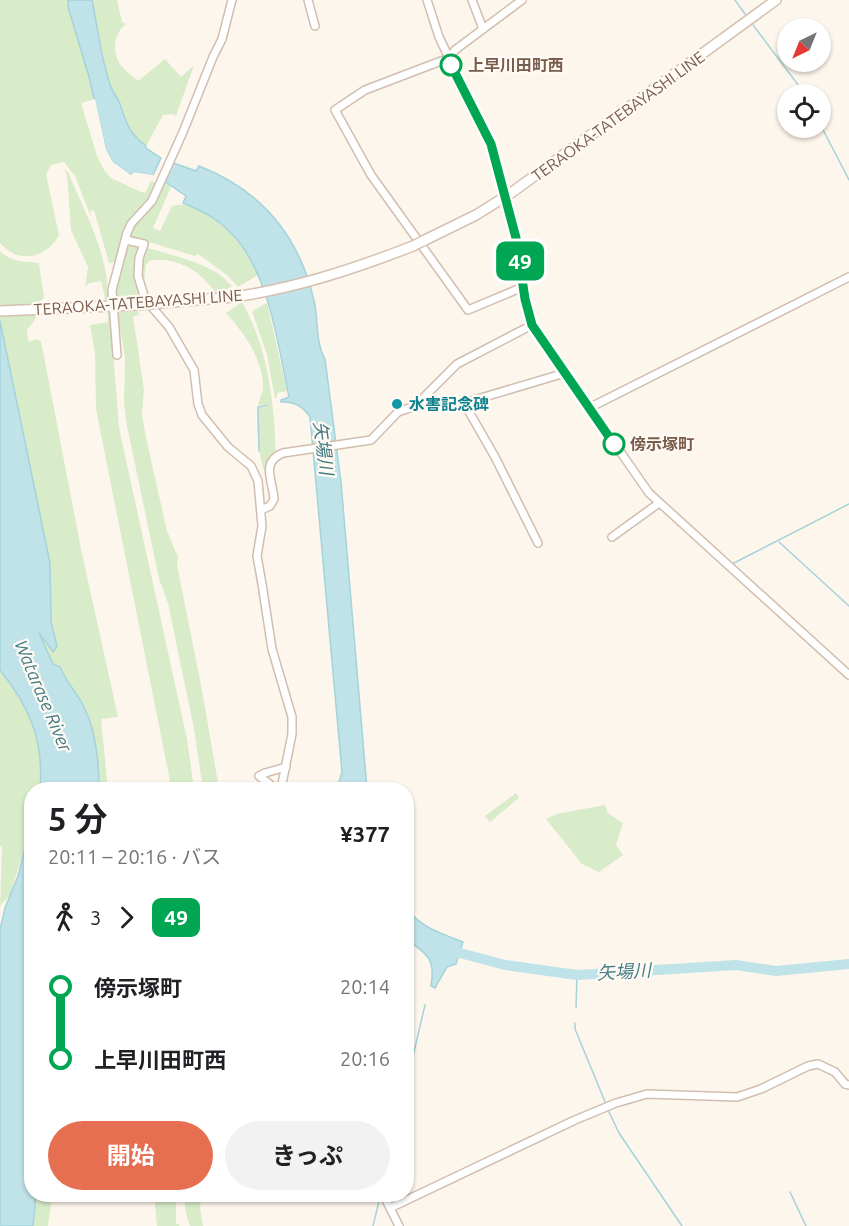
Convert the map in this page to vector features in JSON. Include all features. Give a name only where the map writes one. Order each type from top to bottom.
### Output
[{"type":"main road","name":"TERAOKA-TATEBAYASHI LINE","points":[[0,311],[137,305],[250,295],[333,275],[413,246],[476,215],[505,197],[776,0]]},
{"type":"street","points":[[117,355],[111,306],[113,282],[128,228],[146,209],[170,161],[222,39],[232,0]]},
{"type":"street","points":[[308,0],[315,26]]},
{"type":"street","points":[[427,0],[439,37],[491,144],[516,238],[526,306],[532,325],[646,490],[849,675]]},
{"type":"street","points":[[472,0],[483,29]]},
{"type":"street","points":[[522,0],[454,50],[449,58],[365,90],[334,110],[371,175],[468,310],[523,287]]},
{"type":"street","points":[[126,240],[144,244],[138,267],[141,291],[149,306],[169,327],[194,370],[200,410],[223,441],[248,463],[256,475],[262,526],[257,556],[272,649],[292,717],[292,734],[283,782]]},
{"type":"street","points":[[589,408],[849,277]]},
{"type":"street","points":[[261,510],[270,506],[274,499],[268,471],[274,457],[283,453],[367,441],[374,438],[398,412],[415,406],[457,364],[532,325]]},
{"type":"street","points":[[538,543],[495,457],[464,403],[565,373]]},
{"type":"street","points":[[612,537],[659,503]]},
{"type":"street","points":[[266,782],[259,777],[265,772],[286,767]]},
{"type":"street","points":[[414,1197],[575,1120],[615,1103],[647,1094],[737,1097],[761,1089],[808,1066],[818,1064],[835,1072],[849,1088]]},
{"type":"street","points":[[387,1202],[399,1226]]},
{"type":"street","points":[[390,1208],[403,1202]]},
{"type":"green space","points":[[0,0],[68,0],[68,7],[95,99],[81,103],[97,156],[111,178],[141,192],[145,193],[151,181],[158,184],[148,202],[129,221],[116,262],[109,263],[94,210],[90,211],[91,217],[75,176],[64,162],[51,165],[46,174],[59,235],[53,243],[39,254],[23,256],[7,250],[0,243]]},
{"type":"green space","points":[[92,0],[117,0],[122,22],[126,24],[117,37],[115,48],[117,59],[138,81],[165,59],[181,77],[194,65],[176,116],[163,115],[146,146],[130,131],[119,101],[112,90]]},
{"type":"green space","points":[[64,169],[68,172],[101,251],[108,302],[106,302],[101,281],[89,283],[85,287],[88,267],[71,230],[67,175]]},
{"type":"green space","points":[[164,181],[171,187],[153,228],[160,231],[172,206],[186,205],[199,208],[224,226],[235,238],[258,275],[238,287],[227,275],[198,254],[195,256],[132,237],[130,230]]},
{"type":"green space","points":[[131,245],[139,248],[135,273],[137,302],[116,302],[115,291],[126,249]]},
{"type":"green space","points":[[147,248],[206,267],[219,274],[232,286],[218,295],[188,267],[164,260],[154,260],[146,264],[144,282],[149,300],[142,275],[143,256]]},
{"type":"green space","points":[[0,251],[13,260],[39,263],[44,298],[37,304],[36,317],[27,333],[29,342],[35,339],[41,341],[81,549],[118,717],[101,719],[107,782],[99,782],[82,703],[66,681],[60,668],[53,664],[37,629],[53,651],[57,646],[51,622],[50,563],[0,321]]},
{"type":"green space","points":[[242,302],[264,356],[274,414],[276,453],[268,458],[265,473],[257,433],[258,408],[267,406],[267,404],[258,405],[263,387],[260,366],[246,338],[226,313]]},
{"type":"green space","points":[[267,303],[287,391],[277,393],[277,398],[275,398],[267,355],[252,311]]},
{"type":"green space","points":[[138,311],[139,315],[133,316],[144,390],[142,413],[145,433],[167,531],[178,557],[177,565],[218,782],[202,782],[194,729],[168,603],[159,579],[127,426],[124,403],[125,357],[117,312]]},
{"type":"green space","points":[[108,312],[110,313],[119,428],[187,739],[193,782],[169,782],[96,409],[95,354],[90,325],[108,322]]},
{"type":"green space","points":[[0,670],[19,697],[33,725],[40,755],[41,772],[40,782],[24,782],[24,848],[10,896],[0,908],[2,847],[0,846]]},
{"type":"green space","points":[[516,793],[519,798],[490,822],[485,816]]},
{"type":"green space","points":[[605,805],[608,813],[623,823],[616,845],[623,855],[599,872],[582,864],[546,819],[556,814]]},
{"type":"green space","points":[[35,1202],[51,1202],[48,1226],[33,1226]]},
{"type":"green space","points":[[155,1202],[176,1202],[176,1223],[180,1226],[157,1226]]},
{"type":"green space","points":[[185,1202],[201,1202],[203,1226],[190,1226]]},
{"type":"water","points":[[68,0],[92,0],[102,55],[112,89],[132,132],[146,148],[161,158],[153,175],[134,172],[131,175],[113,162],[106,149]]},
{"type":"water","points":[[168,161],[196,171],[199,166],[222,176],[242,189],[276,220],[289,238],[309,281],[315,305],[320,346],[325,359],[341,482],[366,782],[339,782],[342,772],[310,417],[298,405],[281,402],[289,397],[276,332],[263,287],[243,248],[220,223],[183,203],[186,196],[164,181]]},
{"type":"water","name":"Watarase River","points":[[0,321],[50,563],[51,622],[57,646],[53,652],[39,633],[53,664],[60,667],[87,713],[96,745],[99,782],[40,782],[40,755],[33,725],[19,697],[0,670]]},
{"type":"water","points":[[24,852],[24,1202],[35,1202],[33,1226],[0,1226],[0,929],[5,908],[18,876]]},
{"type":"water","points":[[414,917],[439,933],[463,942],[456,964],[447,967],[435,988],[431,986],[431,963],[414,945]]},
{"type":"pier","points":[[95,99],[106,149],[113,162],[131,175],[134,172],[153,175],[152,178],[135,175],[131,178],[110,164],[103,150],[92,100]]},
{"type":"waterway","points":[[735,0],[745,14]]},
{"type":"waterway","points":[[753,25],[797,84]]},
{"type":"waterway","points":[[827,138],[849,180]]},
{"type":"waterway","points":[[259,451],[258,407],[267,405]]},
{"type":"waterway","points":[[650,489],[732,564],[849,504]]},
{"type":"waterway","points":[[779,542],[849,606]]},
{"type":"waterway","name":"矢場川","points":[[445,949],[505,965],[577,975],[736,965],[776,971],[849,964]]},
{"type":"waterway","points":[[576,1008],[577,975]]},
{"type":"waterway","points":[[414,1052],[425,1005]]},
{"type":"waterway","points":[[575,1023],[575,1029],[606,1104]]},
{"type":"waterway","points":[[607,1108],[619,1133],[682,1226]]},
{"type":"waterway","points":[[790,1192],[806,1226]]},
{"type":"waterway","points":[[373,1226],[379,1202]]},
{"type":"bus line","name":"49","points":[[451,65],[491,144],[516,238],[525,299],[532,325],[614,444]]},
{"type":"place","name":"上早川田町西","points":[[451,65]]},
{"type":"place","name":"水害記念碑","points":[[397,404]]},
{"type":"place","name":"傍示塚町","points":[[614,444]]}]
